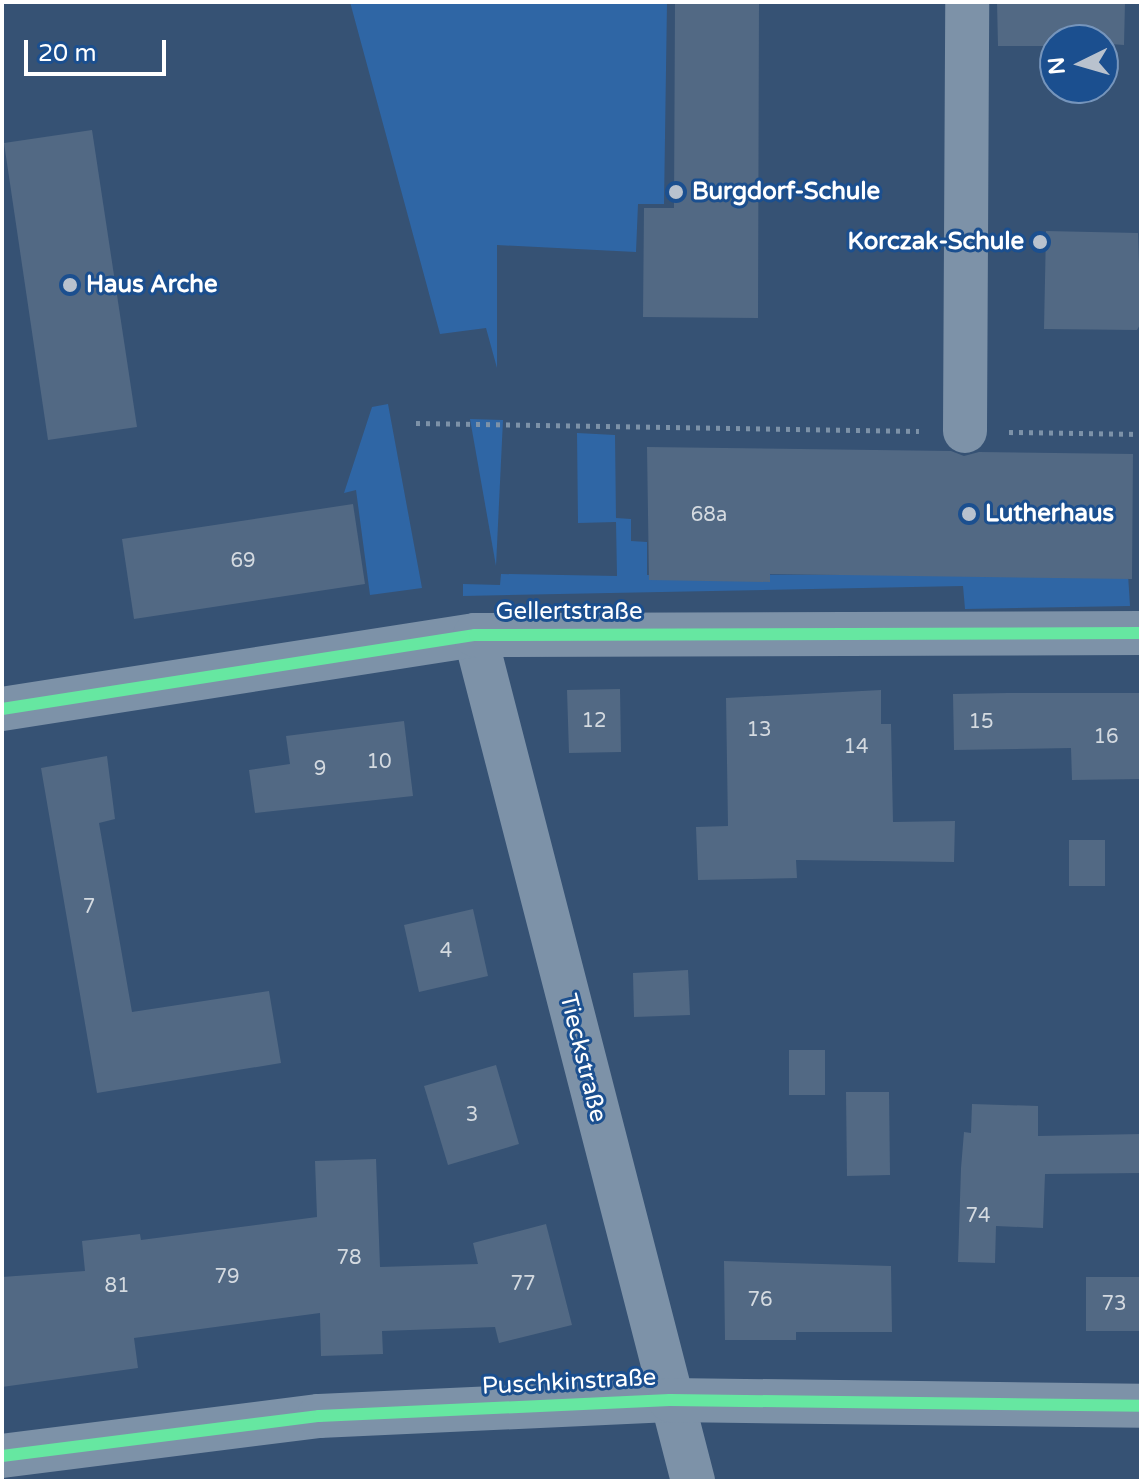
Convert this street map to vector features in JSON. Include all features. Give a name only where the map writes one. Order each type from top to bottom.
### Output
[{"type":"street","points":[[965,431],[967,2]]},
{"type":"street","name":"Gellertstraße","points":[[2,709],[475,635],[1141,633]]},
{"type":"street","name":"Tieckstraße","points":[[475,635],[693,1481]]},
{"type":"street","name":"Puschkinstraße","points":[[2,1456],[319,1416],[670,1400],[1141,1406]]},
{"type":"path","points":[[416,423],[1141,434]]},
{"type":"shaded area","points":[[350,2],[667,2],[664,204],[638,204],[636,252],[497,245],[497,368],[486,328],[440,334]]},
{"type":"shaded area","points":[[388,404],[422,588],[370,595],[356,490],[344,493],[372,407]]},
{"type":"shaded area","points":[[470,419],[503,420],[496,566]]},
{"type":"shaded area","points":[[577,433],[615,435],[616,518],[631,519],[631,541],[647,542],[647,575],[1128,574],[1130,606],[965,609],[963,586],[463,596],[463,584],[500,585],[501,574],[617,576],[616,522],[578,523]]},
{"type":"building","points":[[675,2],[759,2],[758,318],[643,317],[644,208],[674,208]]},
{"type":"building","points":[[997,2],[1125,2],[1124,45],[1119,45],[1119,24],[1039,24],[1039,46],[998,46]]},
{"type":"building","name":"Haus Arche","points":[[92,130],[137,427],[48,440],[4,143]]},
{"type":"building","points":[[1046,231],[1138,233],[1141,323],[1137,330],[1044,329]]},
{"type":"building","name":"Lutherhaus","points":[[647,447],[951,451],[964,456],[979,452],[1133,454],[1132,579],[770,574],[770,582],[649,580]]},
{"type":"building","points":[[353,504],[365,584],[134,619],[122,539]]},
{"type":"building","points":[[620,689],[621,752],[569,753],[567,690]]},
{"type":"building","points":[[881,690],[881,724],[891,724],[893,822],[955,821],[954,862],[796,860],[797,878],[698,880],[696,827],[728,826],[726,698]]},
{"type":"building","points":[[1141,693],[1141,779],[1072,780],[1071,748],[954,750],[953,694]]},
{"type":"building","points":[[404,721],[413,796],[255,813],[249,770],[290,764],[286,736]]},
{"type":"building","points":[[107,756],[115,819],[99,823],[132,1012],[269,991],[281,1063],[97,1093],[41,768]]},
{"type":"building","points":[[1069,840],[1105,840],[1105,886],[1069,886]]},
{"type":"building","points":[[473,909],[488,976],[419,992],[404,925]]},
{"type":"building","points":[[688,970],[690,1015],[634,1017],[633,973]]},
{"type":"building","points":[[789,1050],[825,1050],[825,1095],[789,1095]]},
{"type":"building","points":[[496,1065],[519,1144],[448,1165],[424,1086]]},
{"type":"building","points":[[846,1092],[889,1092],[890,1175],[847,1176]]},
{"type":"building","points":[[972,1104],[1038,1106],[1038,1136],[1141,1134],[1141,1173],[1045,1174],[1043,1228],[996,1226],[995,1263],[958,1262],[964,1132],[971,1133]]},
{"type":"building","points":[[376,1159],[380,1267],[478,1264],[473,1243],[546,1224],[572,1325],[499,1343],[495,1327],[382,1331],[383,1354],[321,1356],[320,1313],[134,1338],[138,1368],[2,1387],[2,1277],[85,1271],[82,1241],[140,1234],[141,1240],[317,1217],[315,1161]]},
{"type":"building","points":[[724,1261],[891,1266],[892,1332],[796,1332],[796,1340],[725,1340]]},
{"type":"building","points":[[1086,1277],[1141,1277],[1141,1331],[1086,1331]]},
{"type":"cycle path","points":[[2,709],[475,635],[1141,633]]},
{"type":"cycle path","points":[[2,1456],[319,1416],[670,1400],[1141,1406]]},
{"type":"place","name":"Burgdorf-Schule","points":[[676,192]]},
{"type":"place","name":"Korczak-Schule","points":[[1040,242]]},
{"type":"place","name":"Haus Arche","points":[[70,285]]},
{"type":"place","name":"Lutherhaus","points":[[969,514]]}]
